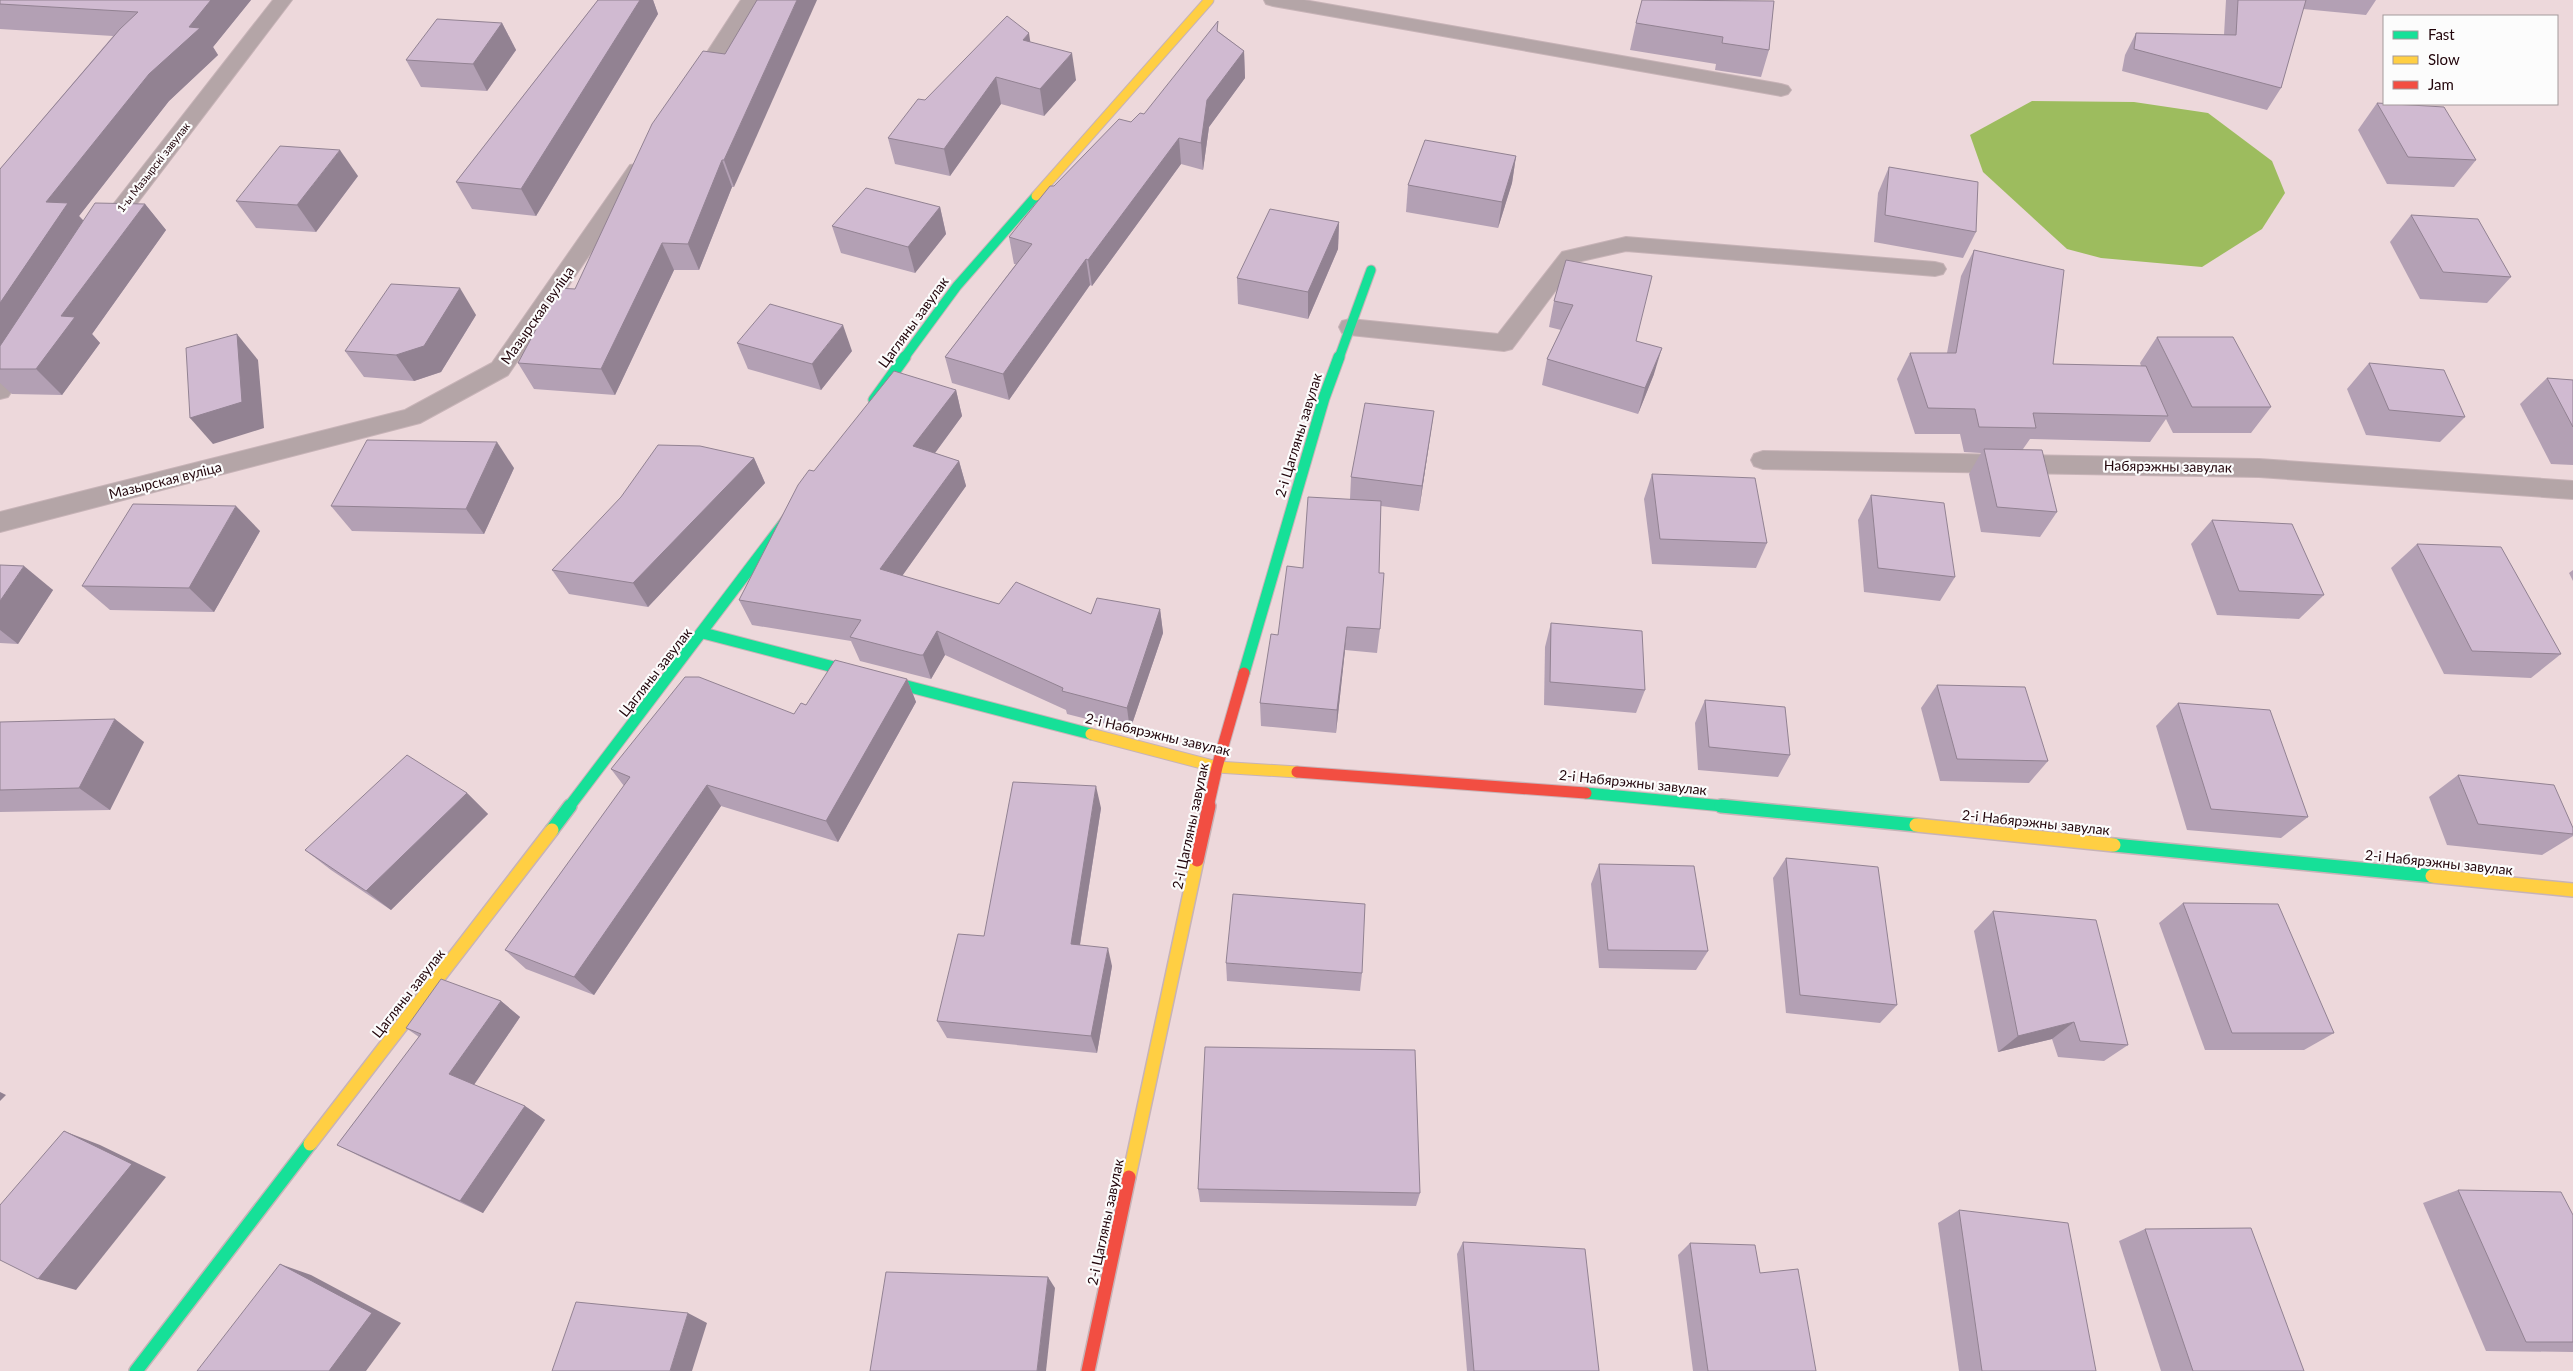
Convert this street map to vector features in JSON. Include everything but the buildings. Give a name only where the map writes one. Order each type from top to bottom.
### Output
[{"type":"street","name":"1-ы Мазырскі завулак","points":[[92,249],[108,224],[282,0]]},
{"type":"street","points":[[687,98],[750,0]]},
{"type":"street","name":"Цагляны завулак","points":[[865,412],[957,286],[1208,0]]},
{"type":"street","points":[[1273,0],[1781,90]]},
{"type":"street","name":"Мазырская вуліца","points":[[0,522],[412,417],[500,369],[647,155]]},
{"type":"street","points":[[1350,327],[1504,344],[1570,257],[1626,244],[1935,268]]},
{"type":"street","name":"2-і Цагляны завулак","points":[[1088,1371],[1217,767],[1324,398],[1371,270]]},
{"type":"street","points":[[0,391],[32,341]]},
{"type":"street","name":"Набярэжны завулак","points":[[1763,460],[2259,468],[2573,490]]},
{"type":"street","name":"Цагляны завулак","points":[[136,1371],[703,634],[796,507]]},
{"type":"street","name":"2-і Набярэжны завулак","points":[[703,634],[1217,767],[1550,789],[2573,890]]},
{"type":"shaded area","points":[[2032,101],[2134,102],[2208,113],[2272,161],[2285,193],[2262,229],[2202,267],[2101,258],[2067,249],[1983,172],[1970,135]]},
{"type":"traffic: fast","points":[[874,400],[957,286],[1036,196]]},
{"type":"traffic: fast","points":[[1244,673],[1324,398],[1371,270]]},
{"type":"traffic: fast","points":[[552,830],[788,518]]},
{"type":"traffic: fast","points":[[703,633],[1091,734]]},
{"type":"traffic: fast","points":[[1586,793],[1916,825]]},
{"type":"traffic: fast","points":[[2114,845],[2432,876]]},
{"type":"traffic: fast","points":[[136,1371],[310,1144]]},
{"type":"traffic: slow","points":[[1036,196],[1209,0]]},
{"type":"traffic: slow","points":[[1091,734],[1217,767],[1297,772]]},
{"type":"traffic: slow","points":[[1916,825],[2114,845]]},
{"type":"traffic: slow","points":[[310,1144],[552,830]]},
{"type":"traffic: slow","points":[[1129,1177],[1197,860]]},
{"type":"traffic: slow","points":[[2432,876],[2573,890]]},
{"type":"traffic: jam","points":[[1197,860],[1217,767],[1244,673]]},
{"type":"traffic: jam","points":[[1297,772],[1586,793]]},
{"type":"traffic: jam","points":[[1088,1371],[1129,1177]]}]
